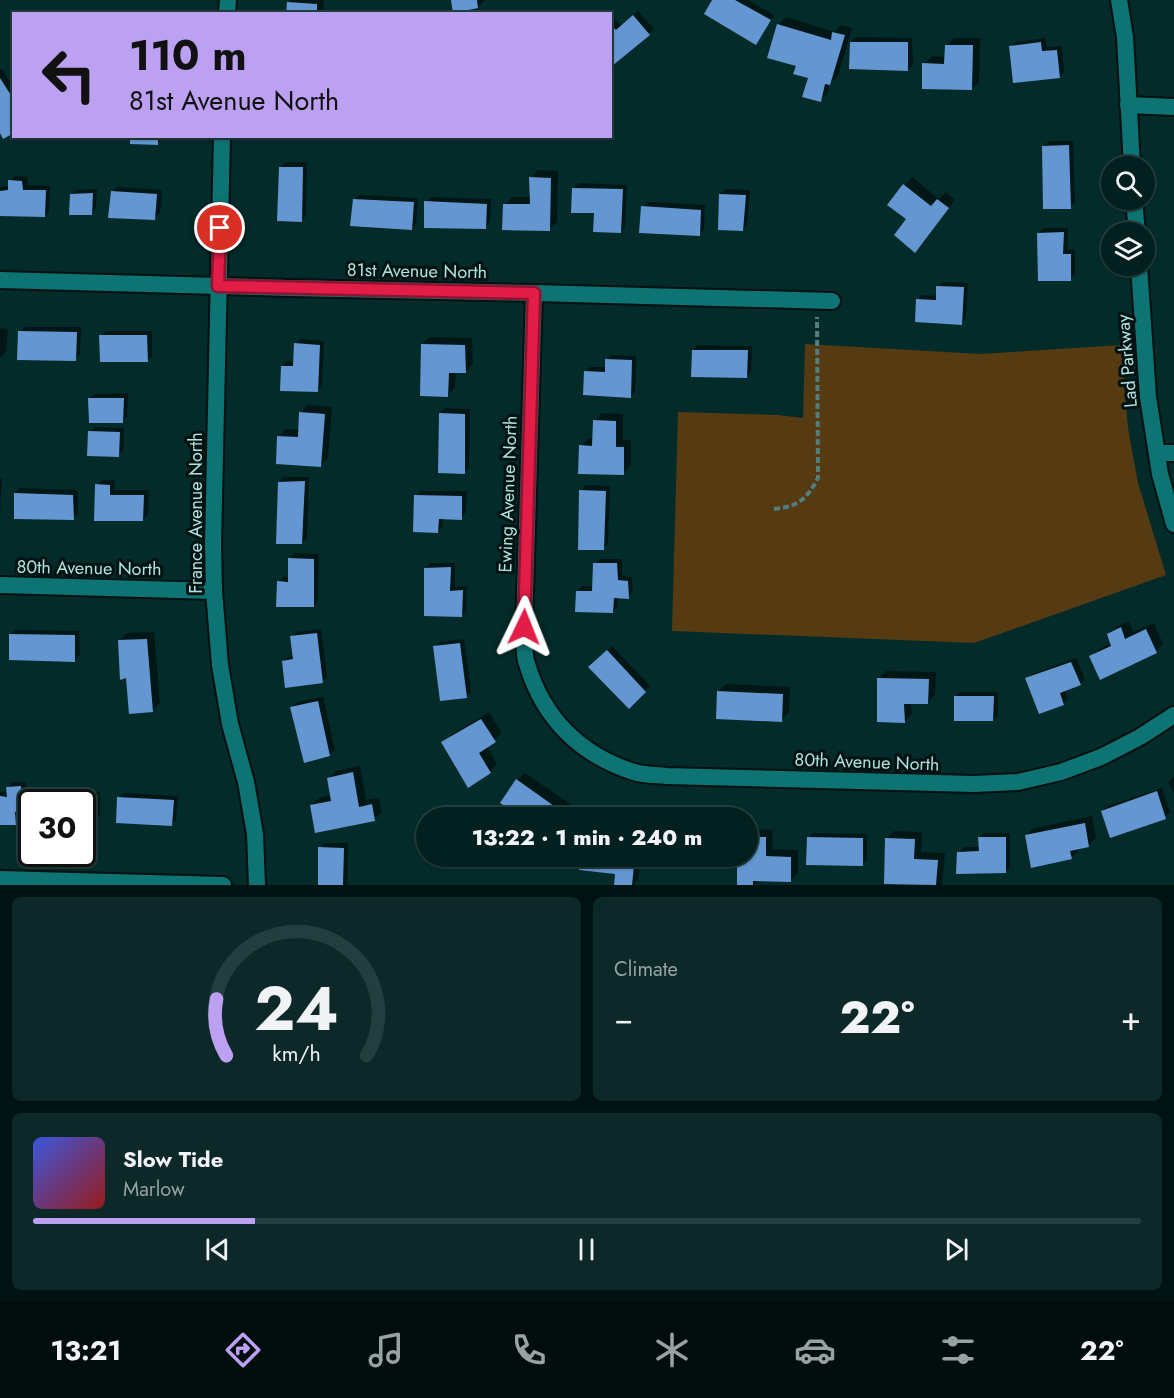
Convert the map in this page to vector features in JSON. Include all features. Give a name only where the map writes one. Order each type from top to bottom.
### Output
[{"type":"street","points":[[1119,0],[1125,37],[1131,156]]},
{"type":"street","points":[[1128,105],[1174,107]]},
{"type":"street","name":"France Avenue North","points":[[222,138],[213,545],[214,591],[219,665],[230,724],[246,782],[255,834],[257,885]]},
{"type":"street","name":"Lad Parkway","points":[[1140,276],[1148,397],[1160,474],[1174,524]]},
{"type":"street","name":"81st Avenue North","points":[[0,280],[825,300]]},
{"type":"street","name":"Ewing Avenue North","points":[[534,293],[524,627],[526,663],[539,695],[558,725]]},
{"type":"street","points":[[1157,453],[1174,453]]},
{"type":"street","name":"80th Avenue North","points":[[0,585],[214,591]]},
{"type":"street","name":"80th Avenue North","points":[[558,725],[581,746],[607,761],[636,772],[678,776],[974,784],[1018,782],[1061,772],[1101,757],[1174,715]]},
{"type":"street","points":[[0,879],[223,885]]},
{"type":"path","points":[[774,509],[792,507],[809,495],[818,478],[825,300]]},
{"type":"shaded area","points":[[805,344],[981,354],[1121,345],[1128,428],[1138,483],[1166,575],[974,643],[672,631],[678,412],[803,418]]},
{"type":"building","points":[[451,0],[477,0],[478,8],[453,12]]},
{"type":"building","points":[[712,0],[735,0],[771,20],[756,45],[704,14]]},
{"type":"building","points":[[287,2],[317,4],[317,12],[286,12]]},
{"type":"building","points":[[633,15],[650,35],[612,66],[612,26],[616,30]]},
{"type":"building","points":[[777,24],[831,40],[832,32],[845,35],[830,85],[825,84],[821,102],[802,97],[808,78],[793,74],[796,66],[767,58]]},
{"type":"building","points":[[850,42],[908,42],[908,71],[849,69]]},
{"type":"building","points":[[1041,42],[1042,51],[1057,50],[1060,78],[1013,83],[1009,46]]},
{"type":"building","points":[[945,45],[973,45],[972,90],[922,89],[922,63],[944,64]]},
{"type":"building","points":[[0,78],[12,97],[12,134],[3,139],[0,133]]},
{"type":"building","points":[[130,138],[158,138],[158,145],[130,144]]},
{"type":"building","points":[[1069,145],[1071,209],[1043,209],[1042,146]]},
{"type":"building","points":[[279,167],[303,167],[302,222],[277,221]]},
{"type":"building","points":[[529,177],[551,178],[550,231],[502,230],[503,204],[530,204]]},
{"type":"building","points":[[8,180],[22,181],[23,190],[46,190],[45,217],[0,216],[0,191],[8,190]]},
{"type":"building","points":[[903,184],[931,206],[937,199],[949,208],[915,253],[894,235],[906,219],[887,205]]},
{"type":"building","points":[[572,188],[623,189],[621,233],[593,232],[594,213],[571,213]]},
{"type":"building","points":[[111,191],[157,194],[155,220],[108,218]]},
{"type":"building","points":[[93,193],[92,215],[69,215],[70,194]]},
{"type":"building","points":[[719,194],[746,195],[743,231],[718,230]]},
{"type":"building","points":[[353,199],[414,202],[412,230],[350,226]]},
{"type":"building","points":[[424,201],[487,204],[486,229],[424,228]]},
{"type":"building","points":[[641,206],[701,210],[700,236],[639,233]]},
{"type":"building","points":[[1064,232],[1063,254],[1071,254],[1071,281],[1038,281],[1037,233]]},
{"type":"building","points":[[936,286],[964,287],[962,325],[915,322],[916,299],[936,300]]},
{"type":"building","points":[[18,331],[77,332],[76,361],[17,360]]},
{"type":"building","points":[[99,335],[147,335],[148,362],[100,362]]},
{"type":"building","points":[[294,343],[320,345],[318,392],[280,391],[281,366],[293,366]]},
{"type":"building","points":[[421,344],[465,345],[466,373],[449,373],[448,397],[420,396]]},
{"type":"building","points":[[692,350],[748,350],[747,378],[691,377]]},
{"type":"building","points":[[605,359],[632,360],[631,398],[583,395],[584,371],[605,372]]},
{"type":"building","points":[[88,398],[124,398],[123,423],[89,423]]},
{"type":"building","points":[[299,412],[325,414],[321,467],[276,464],[277,436],[298,437]]},
{"type":"building","points":[[439,413],[465,414],[465,474],[438,473]]},
{"type":"building","points":[[593,420],[616,421],[616,447],[624,447],[624,475],[578,474],[579,445],[592,446]]},
{"type":"building","points":[[88,431],[120,432],[119,457],[87,456]]},
{"type":"building","points":[[305,481],[302,544],[276,544],[278,482]]},
{"type":"building","points":[[95,484],[110,485],[110,495],[144,495],[143,521],[94,521]]},
{"type":"building","points":[[579,490],[606,491],[604,550],[578,550]]},
{"type":"building","points":[[14,493],[73,495],[74,520],[14,519]]},
{"type":"building","points":[[414,495],[462,496],[462,520],[439,519],[438,533],[413,532]]},
{"type":"building","points":[[288,558],[314,559],[314,607],[276,607],[277,581],[288,582]]},
{"type":"building","points":[[593,563],[617,563],[618,580],[628,581],[629,599],[614,598],[613,613],[575,612],[576,591],[592,591]]},
{"type":"building","points":[[451,567],[450,591],[463,590],[462,617],[424,616],[424,568]]},
{"type":"building","points":[[1121,627],[1125,639],[1146,629],[1157,653],[1100,680],[1089,656],[1111,646],[1107,634]]},
{"type":"building","points":[[317,633],[323,683],[285,688],[282,661],[293,659],[290,636]]},
{"type":"building","points":[[9,634],[75,635],[75,662],[9,660]]},
{"type":"building","points":[[147,639],[153,712],[129,714],[126,678],[120,680],[118,640]]},
{"type":"building","points":[[460,643],[467,698],[440,701],[433,646]]},
{"type":"building","points":[[607,650],[646,692],[629,709],[588,667]]},
{"type":"building","points":[[1071,662],[1081,685],[1060,693],[1064,705],[1039,714],[1025,678]]},
{"type":"building","points":[[877,678],[929,679],[928,704],[904,704],[905,723],[877,722]]},
{"type":"building","points":[[717,691],[783,694],[782,722],[716,719]]},
{"type":"building","points":[[954,696],[994,696],[993,721],[954,721]]},
{"type":"building","points":[[318,701],[330,756],[304,763],[290,707]]},
{"type":"building","points":[[481,719],[496,742],[479,753],[491,773],[468,788],[441,742]]},
{"type":"building","points":[[353,772],[359,807],[372,804],[375,821],[315,833],[310,805],[331,801],[327,778]]},
{"type":"building","points":[[516,779],[555,807],[506,807],[500,803]]},
{"type":"building","points":[[21,786],[21,789],[18,789],[18,812],[15,812],[16,825],[0,825],[0,796],[7,797],[6,787]]},
{"type":"building","points":[[1157,791],[1166,819],[1110,838],[1101,811]]},
{"type":"building","points":[[117,797],[174,800],[172,826],[116,823]]},
{"type":"building","points":[[1085,823],[1089,847],[1070,851],[1072,859],[1031,868],[1025,835]]},
{"type":"building","points":[[758,837],[766,837],[766,856],[791,857],[791,882],[753,881],[753,885],[737,885],[737,867],[758,867]]},
{"type":"building","points":[[807,837],[863,838],[863,866],[806,865]]},
{"type":"building","points":[[978,837],[1006,837],[1006,873],[956,874],[957,852],[979,851]]},
{"type":"building","points":[[885,838],[915,839],[914,859],[938,860],[936,885],[884,884]]},
{"type":"building","points":[[318,847],[344,848],[343,885],[318,885]]},
{"type":"building","points":[[579,867],[634,867],[632,885],[614,885],[615,874],[579,870]]},
{"type":"route","points":[[220,228],[218,286],[534,293],[524,627]]}]
